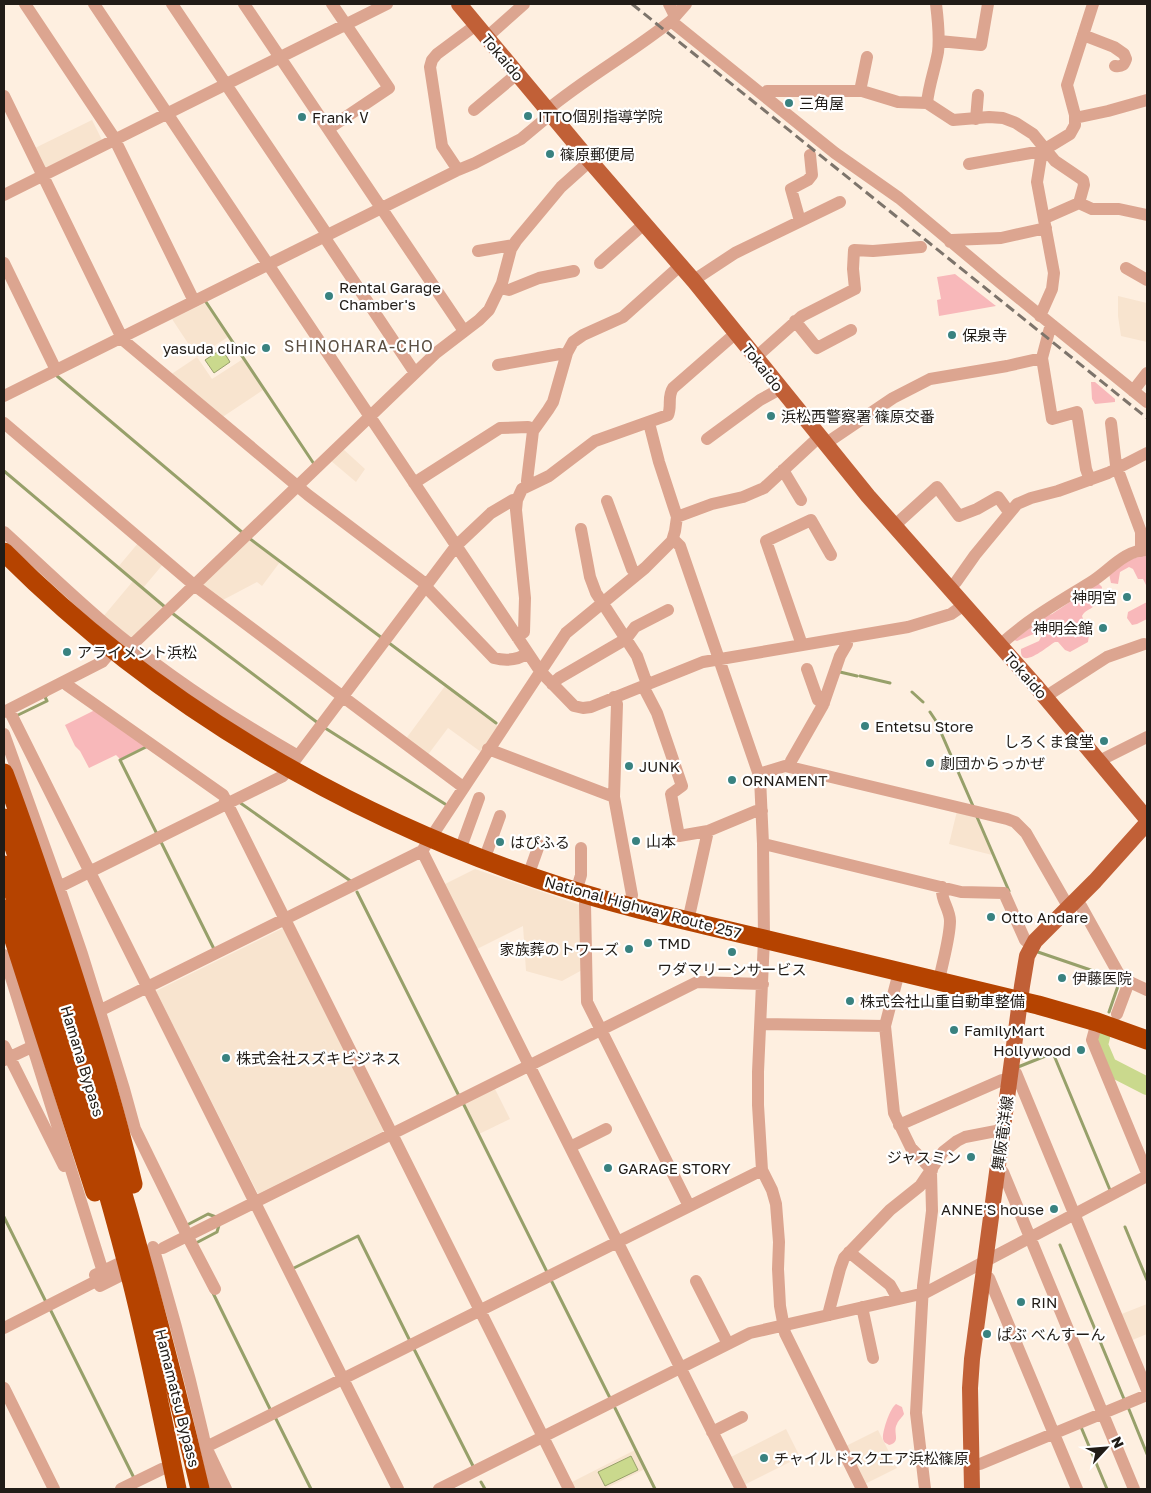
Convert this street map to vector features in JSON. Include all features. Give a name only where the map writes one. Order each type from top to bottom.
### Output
[{"type":"highway","name":"National Highway Route 257","points":[[4,552],[31,580]]},
{"type":"highway","name":"National Highway Route 257","points":[[4,558],[204,715],[294,762],[363,807],[426,844],[460,850],[528,876],[629,907],[1020,1000],[1097,1022],[1147,1040]]},
{"type":"highway","points":[[4,773],[45,890],[93,1014],[119,1126],[153,1253],[146,1309]]},
{"type":"highway","name":"Hamana Bypass","points":[[4,818],[53,963],[95,1097],[146,1309]]},
{"type":"highway","name":"Hamana Bypass","points":[[4,865],[81,1102],[117,1228],[146,1309]]},
{"type":"highway","points":[[4,909],[40,1043],[86,1166],[113,1271],[146,1309]]},
{"type":"highway","name":"Hamamatsu Bypass","points":[[146,1309],[177,1489]]},
{"type":"highway","name":"Hamamatsu Bypass","points":[[146,1309],[200,1489]]},
{"type":"main road","name":"Tokaido","points":[[459,4],[590,161],[694,280],[822,441],[894,526],[1046,697],[1147,819]]},
{"type":"main road","name":"舞阪竜洋線","points":[[972,1489],[970,1373],[1027,956],[1032,945],[1147,823]]},
{"type":"street","points":[[25,4],[115,140],[194,301]]},
{"type":"street","points":[[94,4],[540,671],[574,706],[582,708],[591,706],[703,662],[915,626],[951,614],[964,605]]},
{"type":"street","points":[[172,4],[324,230],[327,242],[415,373]]},
{"type":"street","points":[[244,4],[464,331]]},
{"type":"street","points":[[328,129],[392,85],[332,4]]},
{"type":"street","points":[[4,195],[388,4]]},
{"type":"street","points":[[458,170],[442,146],[430,67],[432,60],[437,54],[481,31],[524,4]]},
{"type":"street","points":[[669,4],[673,19],[764,96],[845,161],[891,191],[950,242],[1147,402]]},
{"type":"street","points":[[4,396],[521,139],[549,112],[602,69],[646,41],[673,19],[686,4]]},
{"type":"street","points":[[927,102],[929,83],[936,61],[939,41],[936,4]]},
{"type":"street","points":[[939,41],[980,45],[988,4]]},
{"type":"street","points":[[969,164],[1043,150],[1070,134],[1075,125],[1076,118],[1067,85],[1093,4]]},
{"type":"street","points":[[1083,36],[1119,50],[1126,59],[1120,67],[1115,66]]},
{"type":"street","points":[[860,91],[866,57]]},
{"type":"street","points":[[474,110],[517,74]]},
{"type":"street","points":[[764,96],[767,91],[860,91],[898,102],[927,102],[953,120],[996,118],[1010,120],[1033,134],[1043,150],[1060,165],[1083,180],[1084,186],[1079,203],[1045,223],[1008,237],[952,240],[950,242]]},
{"type":"street","points":[[976,119],[978,95]]},
{"type":"street","points":[[4,96],[122,337],[297,486],[426,586],[494,658],[511,660],[528,653]]},
{"type":"street","points":[[1076,118],[1147,100]]},
{"type":"street","points":[[1040,316],[1052,289],[1054,273],[1037,182],[1043,150]]},
{"type":"street","points":[[800,221],[791,189],[808,180],[812,175],[810,155]]},
{"type":"street","points":[[398,1489],[90,872],[5,709],[65,681],[123,650],[194,585],[442,347],[479,320],[489,310],[500,288],[513,245],[561,187],[590,161]]},
{"type":"street","points":[[694,280],[726,258],[840,202]]},
{"type":"street","points":[[1079,203],[1092,209],[1119,209],[1147,215]]},
{"type":"street","points":[[600,263],[644,224]]},
{"type":"street","points":[[478,251],[513,245]]},
{"type":"street","points":[[755,358],[806,313],[855,289],[854,250],[873,251],[921,247]]},
{"type":"street","points":[[4,263],[56,370]]},
{"type":"street","points":[[528,485],[534,429],[553,402],[569,347],[578,338],[623,317],[681,266]]},
{"type":"street","points":[[1126,268],[1147,280]]},
{"type":"street","points":[[500,288],[509,290],[539,278],[570,275]]},
{"type":"street","points":[[795,321],[817,348],[851,330]]},
{"type":"street","points":[[1051,324],[1042,358],[1052,419],[1077,412],[1086,470],[1090,480]]},
{"type":"street","points":[[517,637],[524,632],[525,605],[516,510],[517,500],[522,488],[549,476],[596,440],[668,415],[670,395],[673,388],[736,333]]},
{"type":"street","points":[[498,365],[560,354],[566,356]]},
{"type":"street","points":[[677,517],[757,491],[771,483],[802,452],[898,395],[930,379],[1042,358]]},
{"type":"street","points":[[1133,390],[1147,373]]},
{"type":"street","points":[[707,440],[760,400],[780,389]]},
{"type":"street","points":[[4,423],[194,585],[463,786]]},
{"type":"street","points":[[93,1014],[285,919],[426,844],[566,633],[637,574],[668,546],[673,539],[677,517],[659,462],[649,423]]},
{"type":"street","points":[[1000,645],[1039,613],[1092,581],[1121,560],[1144,550],[1141,532],[1117,469],[1111,423]]},
{"type":"street","points":[[414,483],[500,428],[528,427],[534,429]]},
{"type":"street","points":[[949,588],[956,582],[1009,512],[1024,500],[1090,480],[1117,469],[1147,453]]},
{"type":"street","points":[[783,470],[801,500]]},
{"type":"street","points":[[894,526],[936,487],[959,516],[977,509],[998,497],[1009,512]]},
{"type":"street","points":[[60,887],[283,776],[456,546],[491,513],[513,500],[517,500]]},
{"type":"street","points":[[607,501],[632,569],[637,574]]},
{"type":"street","points":[[802,645],[766,541],[811,520],[831,555]]},
{"type":"street","points":[[581,529],[590,577],[596,593],[637,656],[645,685],[682,786],[671,794],[679,836],[708,831],[756,811],[762,811]]},
{"type":"street","points":[[4,532],[85,606],[123,650]]},
{"type":"street","points":[[673,539],[680,546],[759,774],[762,811],[764,940],[758,1089],[762,1170],[772,1190],[776,1204],[779,1242],[779,1297],[785,1333],[862,1489]]},
{"type":"street","points":[[552,684],[626,639],[635,627],[668,610]]},
{"type":"street","points":[[790,767],[791,761],[824,702],[840,656],[847,644],[846,638]]},
{"type":"street","points":[[1046,697],[1107,657],[1144,644]]},
{"type":"street","points":[[807,669],[818,700],[824,702]]},
{"type":"street","points":[[65,681],[67,685],[223,795],[569,1489]]},
{"type":"street","points":[[614,697],[617,704],[614,796],[632,895],[629,907]]},
{"type":"street","points":[[4,734],[60,887],[93,1014],[134,1129],[215,1289]]},
{"type":"street","points":[[1100,763],[1105,758],[1147,737]]},
{"type":"street","points":[[488,749],[614,796]]},
{"type":"street","points":[[759,774],[785,766],[1015,822],[1026,833],[1065,901],[1081,906],[1121,978],[1147,990]]},
{"type":"street","points":[[460,850],[479,798]]},
{"type":"street","points":[[484,860],[500,816]]},
{"type":"street","points":[[688,921],[708,831]]},
{"type":"street","points":[[426,844],[529,1065],[712,1432],[735,1487]]},
{"type":"street","points":[[528,876],[539,845]]},
{"type":"street","points":[[763,846],[768,845],[961,892],[1004,893],[1024,940],[1032,945]]},
{"type":"street","points":[[581,848],[582,893],[585,904],[587,1002],[689,1206]]},
{"type":"street","points":[[939,981],[950,924],[950,914],[941,894],[942,887]]},
{"type":"street","points":[[4,955],[40,1043],[71,1168],[113,1271]]},
{"type":"street","points":[[899,972],[885,1026],[894,1113],[911,1148],[931,1171],[932,1211],[923,1293],[916,1414],[925,1489]]},
{"type":"street","points":[[153,1253],[697,982],[762,984]]},
{"type":"street","points":[[1117,1014],[1129,982]]},
{"type":"street","points":[[439,1489],[750,1333],[923,1293],[983,1270],[1030,1238],[1147,1175],[1092,1040],[1097,1022]]},
{"type":"street","points":[[760,1024],[885,1026]]},
{"type":"street","points":[[40,1043],[6,1054],[66,1170],[71,1168]]},
{"type":"street","points":[[899,1125],[1016,1073],[1147,1390]]},
{"type":"street","points":[[570,1146],[606,1129]]},
{"type":"street","points":[[830,1315],[829,1311],[840,1269],[844,1258],[849,1252],[894,1206],[920,1186],[943,1152],[957,1141],[974,1134],[1002,1132]]},
{"type":"street","points":[[206,1448],[762,1170]]},
{"type":"street","points":[[997,1171],[1003,1172],[1134,1489]]},
{"type":"street","points":[[153,1253],[188,1236],[199,1224],[217,1221]]},
{"type":"street","points":[[849,1252],[890,1285],[898,1299]]},
{"type":"street","points":[[153,1253],[167,1293],[215,1489]]},
{"type":"street","points":[[983,1270],[989,1278],[1076,1489]]},
{"type":"street","points":[[4,1328],[56,1302],[74,1299],[113,1271]]},
{"type":"street","points":[[56,1302],[69,1289],[113,1271]]},
{"type":"street","points":[[696,1287],[728,1344]]},
{"type":"street","points":[[862,1308],[873,1358]]},
{"type":"street","points":[[4,1388],[54,1489]]},
{"type":"street","points":[[971,1464],[980,1464],[1147,1395]]},
{"type":"street","points":[[712,1432],[742,1417]]},
{"type":"street","points":[[206,1448],[226,1489]]},
{"type":"street","points":[[121,1489],[162,1469],[172,1467]]},
{"type":"street","points":[[962,1489],[972,1489]]},
{"type":"shaded area","points":[[92,120],[103,142],[46,170],[35,148]]},
{"type":"shaded area","points":[[955,274],[996,306],[939,316],[937,300],[941,299],[937,277]]},
{"type":"shaded area","points":[[1118,296],[1147,303],[1147,342],[1121,336]]},
{"type":"shaded area","points":[[205,303],[228,337],[197,357],[172,319]]},
{"type":"shaded area","points":[[222,349],[230,362],[214,373],[205,360]]},
{"type":"shaded area","points":[[197,357],[212,379],[243,359],[263,390],[221,418],[170,375]]},
{"type":"shaded area","points":[[1091,382],[1095,382],[1115,399],[1115,402],[1095,404],[1092,399]]},
{"type":"shaded area","points":[[342,448],[365,469],[356,482],[330,460]]},
{"type":"shaded area","points":[[248,538],[280,562],[262,586],[257,582],[221,601],[201,586]]},
{"type":"shaded area","points":[[139,542],[164,563],[143,588],[118,567]]},
{"type":"shaded area","points":[[1147,554],[1147,587],[1143,579],[1138,579],[1133,569],[1129,567],[1120,572],[1118,584],[1111,583],[1109,574],[1123,562]]},
{"type":"shaded area","points":[[133,581],[165,608],[131,641],[102,618]]},
{"type":"shaded area","points":[[1098,583],[1102,587],[1098,599],[1094,606],[1082,616],[1089,635],[1088,642],[1070,652],[1065,650],[1058,642],[1055,642],[1029,658],[1025,658],[1022,655],[1021,649],[1039,641],[1040,634],[1036,633],[1017,641],[1014,640],[1046,616],[1052,614]]},
{"type":"shaded area","points":[[1147,602],[1147,619],[1132,625],[1127,618],[1128,612]]},
{"type":"shaded area","points":[[445,686],[498,726],[481,752],[448,728],[427,756],[405,740]]},
{"type":"shaded area","points":[[95,710],[145,746],[120,759],[116,755],[89,768],[80,751],[75,746],[65,725]]},
{"type":"shaded area","points":[[957,811],[975,816],[992,855],[949,844]]},
{"type":"shaded area","points":[[475,869],[583,906],[584,969],[562,981],[526,971],[523,926],[475,950],[443,885]]},
{"type":"shaded area","points":[[285,927],[386,1130],[258,1194],[156,991]]},
{"type":"shaded area","points":[[494,1087],[510,1119],[479,1134],[463,1102]]},
{"type":"shaded area","points":[[1147,1304],[1147,1334],[1130,1341],[1119,1315]]},
{"type":"shaded area","points":[[896,1404],[902,1407],[904,1414],[896,1427],[895,1442],[889,1445],[883,1440],[883,1436],[889,1415]]},
{"type":"shaded area","name":"チャイルドスクエア浜松篠原","points":[[786,1429],[800,1457],[742,1486],[729,1458]]},
{"type":"shaded area","points":[[878,1430],[897,1468],[863,1485],[844,1447]]},
{"type":"shaded area","points":[[635,1450],[645,1469],[605,1489],[573,1489],[570,1483]]},
{"type":"shaded area","points":[[631,1456],[638,1470],[605,1486],[598,1472]]},
{"type":"waterway","points":[[206,302],[314,464]]},
{"type":"waterway","points":[[57,376],[243,533]]},
{"type":"waterway","points":[[4,471],[165,607]]},
{"type":"waterway","points":[[249,538],[382,638]]},
{"type":"waterway","points":[[172,613],[318,723]]},
{"type":"waterway","points":[[389,643],[496,723]]},
{"type":"waterway","points":[[840,672],[857,676]]},
{"type":"waterway","points":[[860,676],[890,683]]},
{"type":"waterway","points":[[912,692],[923,702]]},
{"type":"waterway","points":[[16,716],[47,701],[45,697],[47,695]]},
{"type":"waterway","points":[[930,712],[936,721],[973,806]]},
{"type":"waterway","points":[[325,728],[445,804]]},
{"type":"waterway","points":[[146,747],[120,760],[157,834]]},
{"type":"waterway","points":[[239,802],[352,882]]},
{"type":"waterway","points":[[977,817],[1009,891]]},
{"type":"waterway","points":[[161,842],[214,949]]},
{"type":"waterway","points":[[357,892],[459,1096]]},
{"type":"waterway","points":[[1035,951],[1117,979],[1119,983],[1109,1012]]},
{"type":"waterway","points":[[1101,1037],[1099,1045],[1108,1066],[1147,1086]]},
{"type":"waterway","points":[[1018,1067],[1053,1053],[1110,1190]]},
{"type":"waterway","points":[[463,1103],[547,1272]]},
{"type":"waterway","points":[[187,1225],[208,1214],[216,1217]]},
{"type":"waterway","points":[[4,1217],[46,1302]]},
{"type":"waterway","points":[[196,1243],[217,1232],[219,1225]]},
{"type":"waterway","points":[[1125,1227],[1147,1280]]},
{"type":"waterway","points":[[294,1268],[358,1236],[410,1341]]},
{"type":"waterway","points":[[1060,1245],[1124,1399]]},
{"type":"waterway","points":[[551,1280],[610,1398]]},
{"type":"waterway","points":[[212,1291],[271,1411]]},
{"type":"waterway","points":[[50,1309],[134,1478]]},
{"type":"waterway","points":[[414,1349],[473,1466]]},
{"type":"waterway","points":[[1128,1407],[1147,1454]]},
{"type":"waterway","points":[[615,1408],[655,1489]]},
{"type":"waterway","points":[[275,1417],[311,1489]]},
{"type":"waterway","points":[[1081,1427],[1107,1489]]},
{"type":"waterway","points":[[481,1482],[485,1489]]},
{"type":"railway","points":[[632,4],[1147,418]]},
{"type":"place","name":"三角屋","points":[[789,103]]},
{"type":"place","name":"ITTO個別指導学院","points":[[528,116]]},
{"type":"place","name":"Frank Ⅴ","points":[[302,117]]},
{"type":"place","name":"篠原郵便局","points":[[550,154]]},
{"type":"place","name":"Rental Garage Chamber's","points":[[329,296]]},
{"type":"place","name":"保泉寺","points":[[952,335]]},
{"type":"place","name":"yasuda clinic","points":[[266,348]]},
{"type":"place","name":"浜松西警察署 篠原交番","points":[[771,416]]},
{"type":"place","name":"神明宮","points":[[1127,597]]},
{"type":"place","name":"神明会館","points":[[1103,628]]},
{"type":"place","name":"アライメント浜松","points":[[67,652]]},
{"type":"place","name":"Entetsu Store","points":[[865,726]]},
{"type":"place","name":"しろくま食堂","points":[[1104,741]]},
{"type":"place","name":"劇団からっかぜ","points":[[930,763]]},
{"type":"place","name":"JUNK","points":[[629,766]]},
{"type":"place","name":"ORNAMENT","points":[[732,780]]},
{"type":"place","name":"山本","points":[[636,841]]},
{"type":"place","name":"はぴふる","points":[[500,842]]},
{"type":"place","name":"Otto Andare","points":[[991,917]]},
{"type":"place","name":"TMD","points":[[648,943]]},
{"type":"place","name":"家族葬のトワーズ","points":[[629,949]]},
{"type":"place","name":"ワダマリーンサービス","points":[[732,952]]},
{"type":"place","name":"伊藤医院","points":[[1062,978]]},
{"type":"place","name":"株式会社山重自動車整備","points":[[850,1001]]},
{"type":"place","name":"FamilyMart","points":[[954,1030]]},
{"type":"place","name":"Hollywood","points":[[1081,1050]]},
{"type":"place","name":"株式会社スズキビジネス","points":[[226,1058]]},
{"type":"place","name":"ジャスミン","points":[[971,1157]]},
{"type":"place","name":"GARAGE STORY","points":[[608,1168]]},
{"type":"place","name":"ANNE'S house","points":[[1054,1209]]},
{"type":"place","name":"RIN","points":[[1021,1302]]},
{"type":"place","name":"ぱぶ べんすーん","points":[[987,1334]]},
{"type":"place","name":"チャイルドスクエア浜松篠原","points":[[764,1458]]},
{"type":"district","name":"SHINOHARA-CHO","points":[[359,346]]}]
